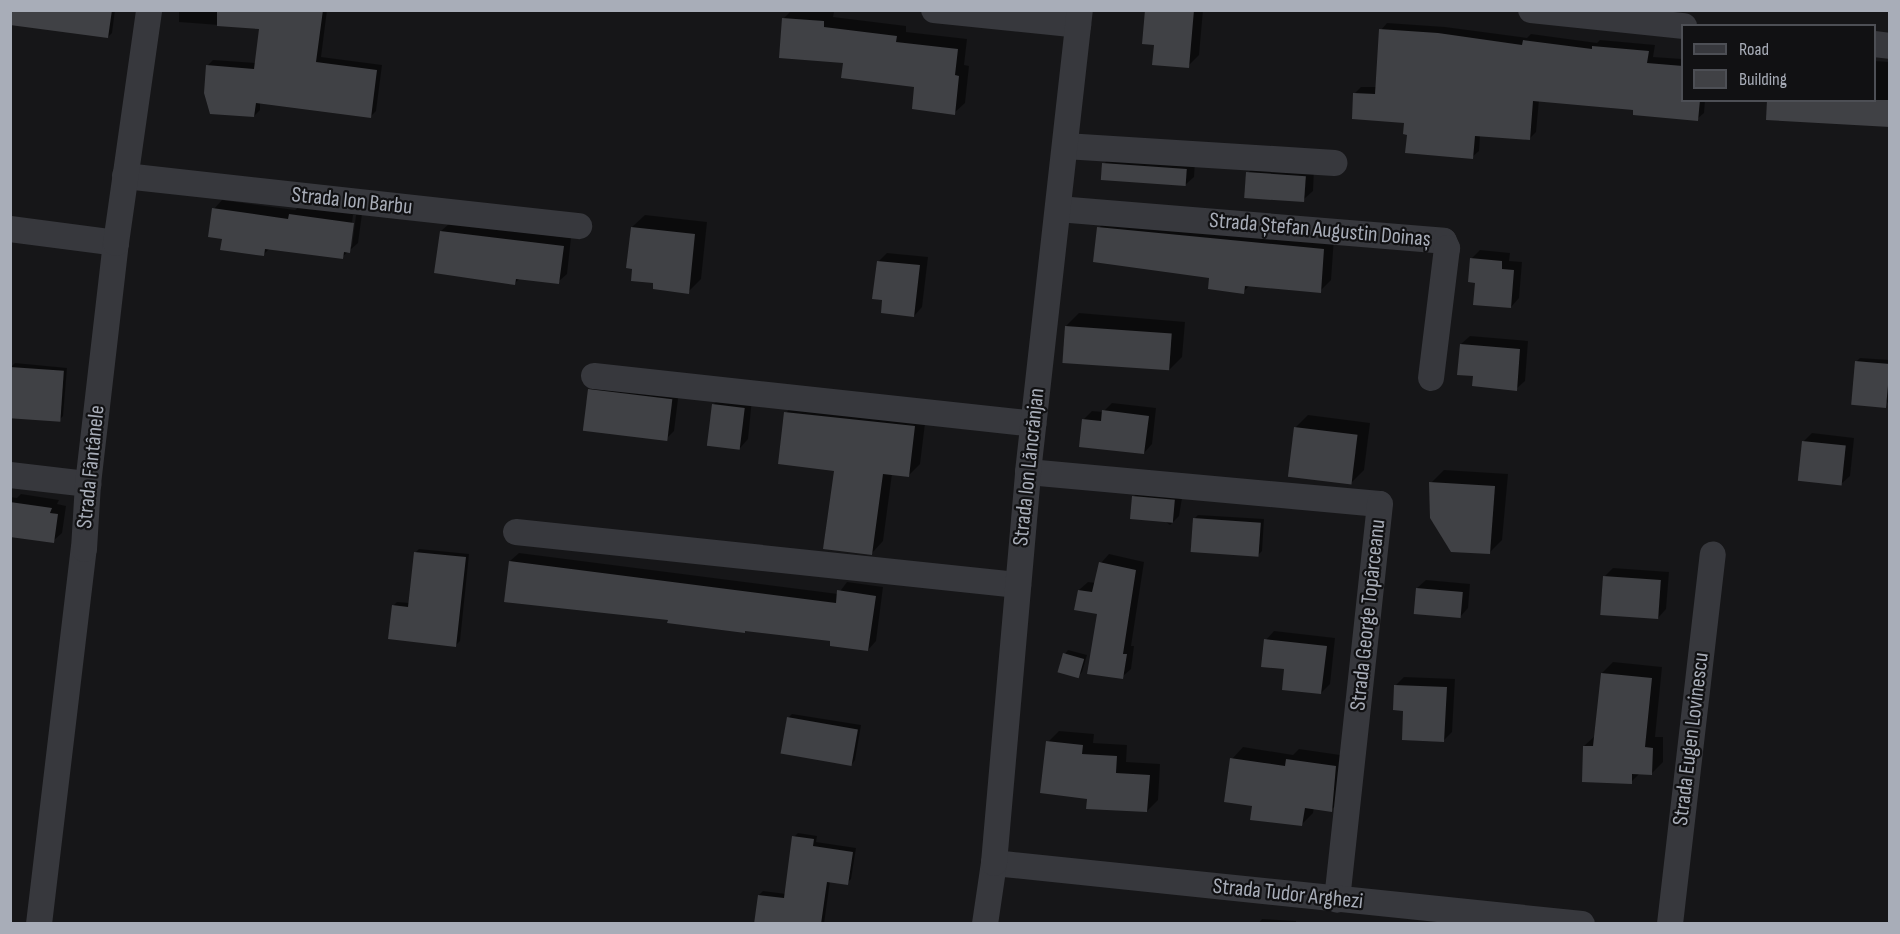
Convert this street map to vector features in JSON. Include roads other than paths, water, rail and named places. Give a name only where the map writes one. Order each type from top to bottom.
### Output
[{"type":"street","name":"Strada Fântânele","points":[[39,924],[84,549],[88,484],[116,243],[149,10]]},
{"type":"street","points":[[934,10],[1079,18]]},
{"type":"street","points":[[1531,10],[1681,26]]},
{"type":"street","name":"Strada Ion Lăncrănjan","points":[[985,924],[994,863],[1028,472],[1079,18]]},
{"type":"street","points":[[1065,146],[1334,163]]},
{"type":"street","name":"Strada Ion Barbu","points":[[125,176],[579,226]]},
{"type":"street","name":"Strada Ștefan Augustin Doinaș","points":[[1058,209],[1444,241],[1447,248],[1431,378]]},
{"type":"street","points":[[10,229],[116,243]]},
{"type":"street","points":[[594,376],[1034,424]]},
{"type":"street","name":"Strada George Topârceanu","points":[[1028,472],[1380,504],[1337,900]]},
{"type":"street","points":[[10,475],[88,484]]},
{"type":"street","points":[[516,532],[1018,585]]},
{"type":"street","name":"Strada Eugen Lovinescu","points":[[1670,924],[1713,554]]},
{"type":"street","name":"Strada Tudor Arghezi","points":[[994,863],[1581,924]]}]
